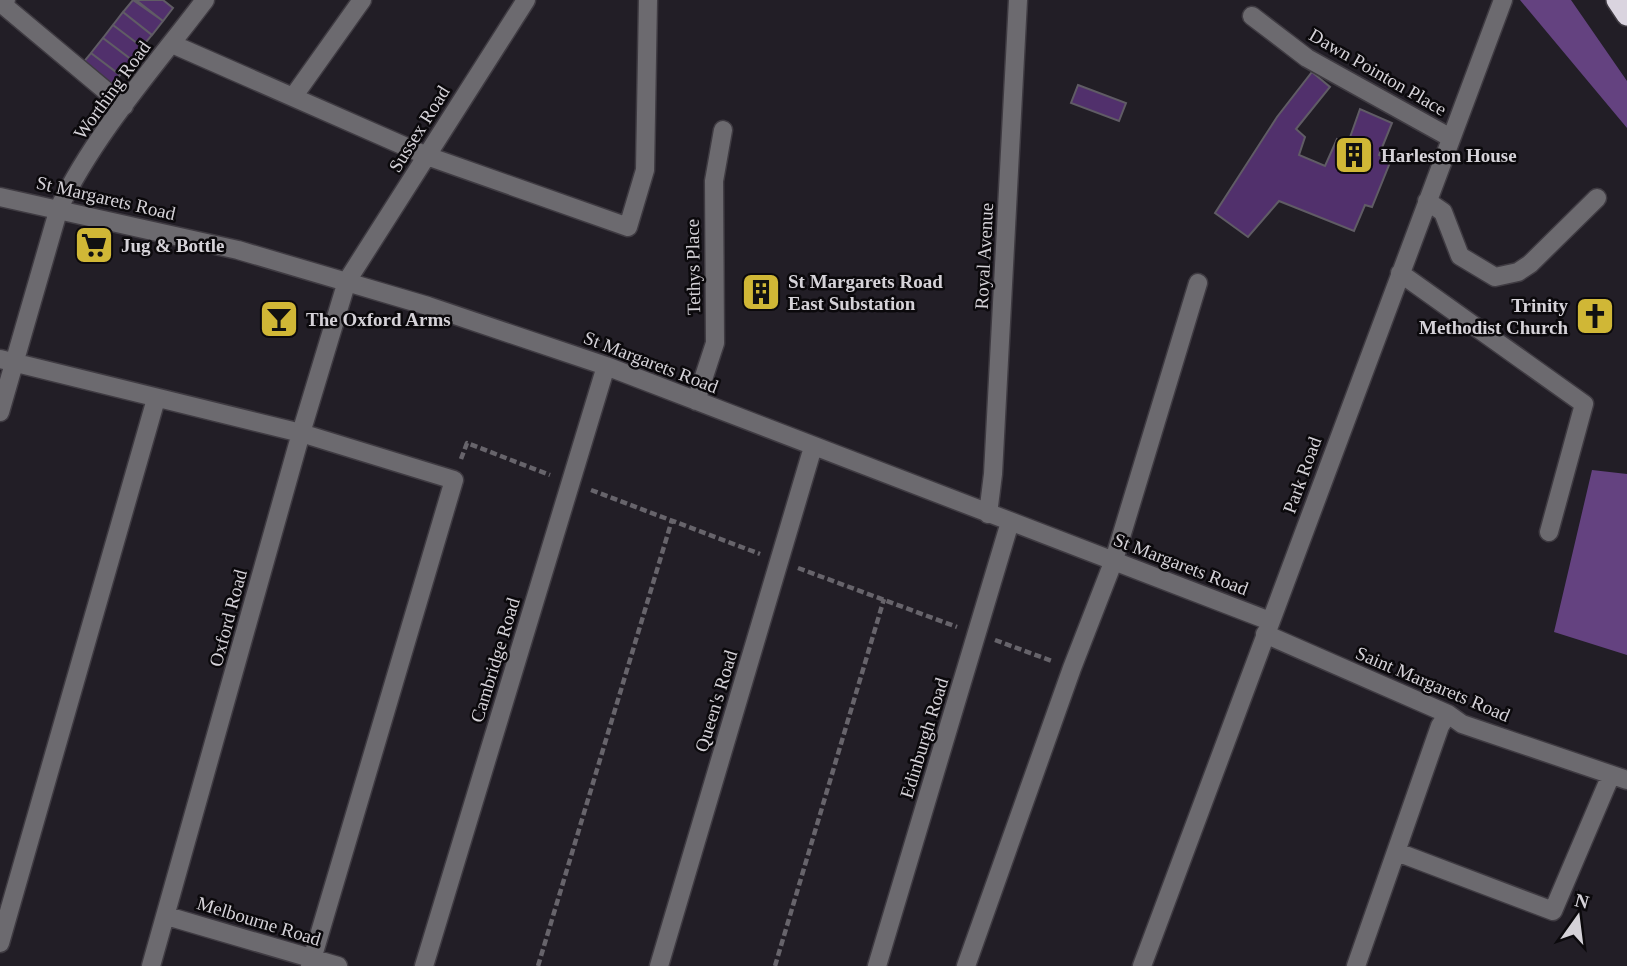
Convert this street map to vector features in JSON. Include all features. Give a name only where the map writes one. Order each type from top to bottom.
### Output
[{"type":"highway","points":[[1616,0],[1627,15]]},
{"type":"street","points":[[6,0],[2,4],[124,106]]},
{"type":"street","name":"Worthing Road","points":[[0,412],[7,361],[59,208],[69,187],[124,106],[205,0]]},
{"type":"street","points":[[293,97],[362,0]]},
{"type":"street","name":"Sussex Road","points":[[347,281],[526,0]]},
{"type":"street","points":[[172,44],[427,156],[628,227],[645,170],[648,0]]},
{"type":"street","name":"Royal Avenue","points":[[988,514],[993,474],[1018,0]]},
{"type":"street","name":"Park Road","points":[[1142,966],[1503,0]]},
{"type":"street","name":"Dawn Pointon Place","points":[[1252,16],[1307,58],[1451,138]]},
{"type":"street","name":"Tethys Place","points":[[696,401],[715,344],[714,181],[723,130]]},
{"type":"street","name":"St Margarets Road","points":[[0,197],[238,250],[347,281],[606,366],[1114,560],[1268,628]]},
{"type":"street","points":[[1427,201],[1443,212],[1460,256],[1495,277],[1518,272],[1530,264],[1597,198]]},
{"type":"street","points":[[1400,273],[1584,404],[1549,532]]},
{"type":"street","name":"Oxford Road","points":[[151,966],[301,433],[347,281]]},
{"type":"street","points":[[966,966],[1072,668],[1114,560],[1198,283]]},
{"type":"street","points":[[7,361],[301,433],[454,480],[311,962]]},
{"type":"street","name":"Cambridge Road","points":[[424,966],[606,366]]},
{"type":"street","points":[[0,943],[156,399]]},
{"type":"street","name":"Queen's Road","points":[[659,966],[814,447]]},
{"type":"street","name":"Edinburgh Road","points":[[877,966],[1010,522]]},
{"type":"street","name":"Saint Margarets Road","points":[[1268,628],[1448,714],[1462,724],[1619,777]]},
{"type":"street","points":[[1356,966],[1440,726],[1448,714]]},
{"type":"street","points":[[1397,852],[1553,911],[1619,777]]},
{"type":"street","name":"Melbourne Road","points":[[167,916],[311,962],[338,966]]},
{"type":"path","points":[[454,480],[467,443],[1072,668]]},
{"type":"path","points":[[538,966],[672,520]]},
{"type":"path","points":[[775,966],[884,600]]},
{"type":"shaded area","points":[[1520,0],[1571,0],[1627,81],[1627,128]]},
{"type":"shaded area","points":[[1592,470],[1627,474],[1627,655],[1554,632]]},
{"type":"building","points":[[133,0],[163,21],[152,35],[123,12]]},
{"type":"building","points":[[136,0],[163,0],[173,8],[163,21]]},
{"type":"building","points":[[123,12],[152,35],[142,47],[113,25]]},
{"type":"building","points":[[113,25],[142,47],[132,60],[103,38]]},
{"type":"building","points":[[103,38],[132,60],[120,75],[91,53]]},
{"type":"building","points":[[91,53],[120,75],[110,87],[81,65]]},
{"type":"building","name":"Harleston House","points":[[1312,72],[1330,87],[1296,129],[1305,137],[1299,155],[1325,166],[1337,139],[1348,143],[1360,109],[1392,123],[1379,155],[1391,160],[1372,207],[1365,205],[1354,231],[1279,201],[1248,237],[1215,213],[1277,117]]},
{"type":"building","points":[[1078,85],[1126,103],[1119,121],[1071,103]]},
{"type":"building","name":"St Margarets Road East Substation","points":[[752,280],[771,280],[771,304],[752,304]]},
{"type":"place","name":"Harleston House","points":[[1354,155]]},
{"type":"place","name":"Jug & Bottle","points":[[94,245]]},
{"type":"place","name":"St Margarets Road East Substation","points":[[761,292]]},
{"type":"place","name":"Trinity Methodist Church","points":[[1595,316]]},
{"type":"place","name":"The Oxford Arms","points":[[279,319]]}]
